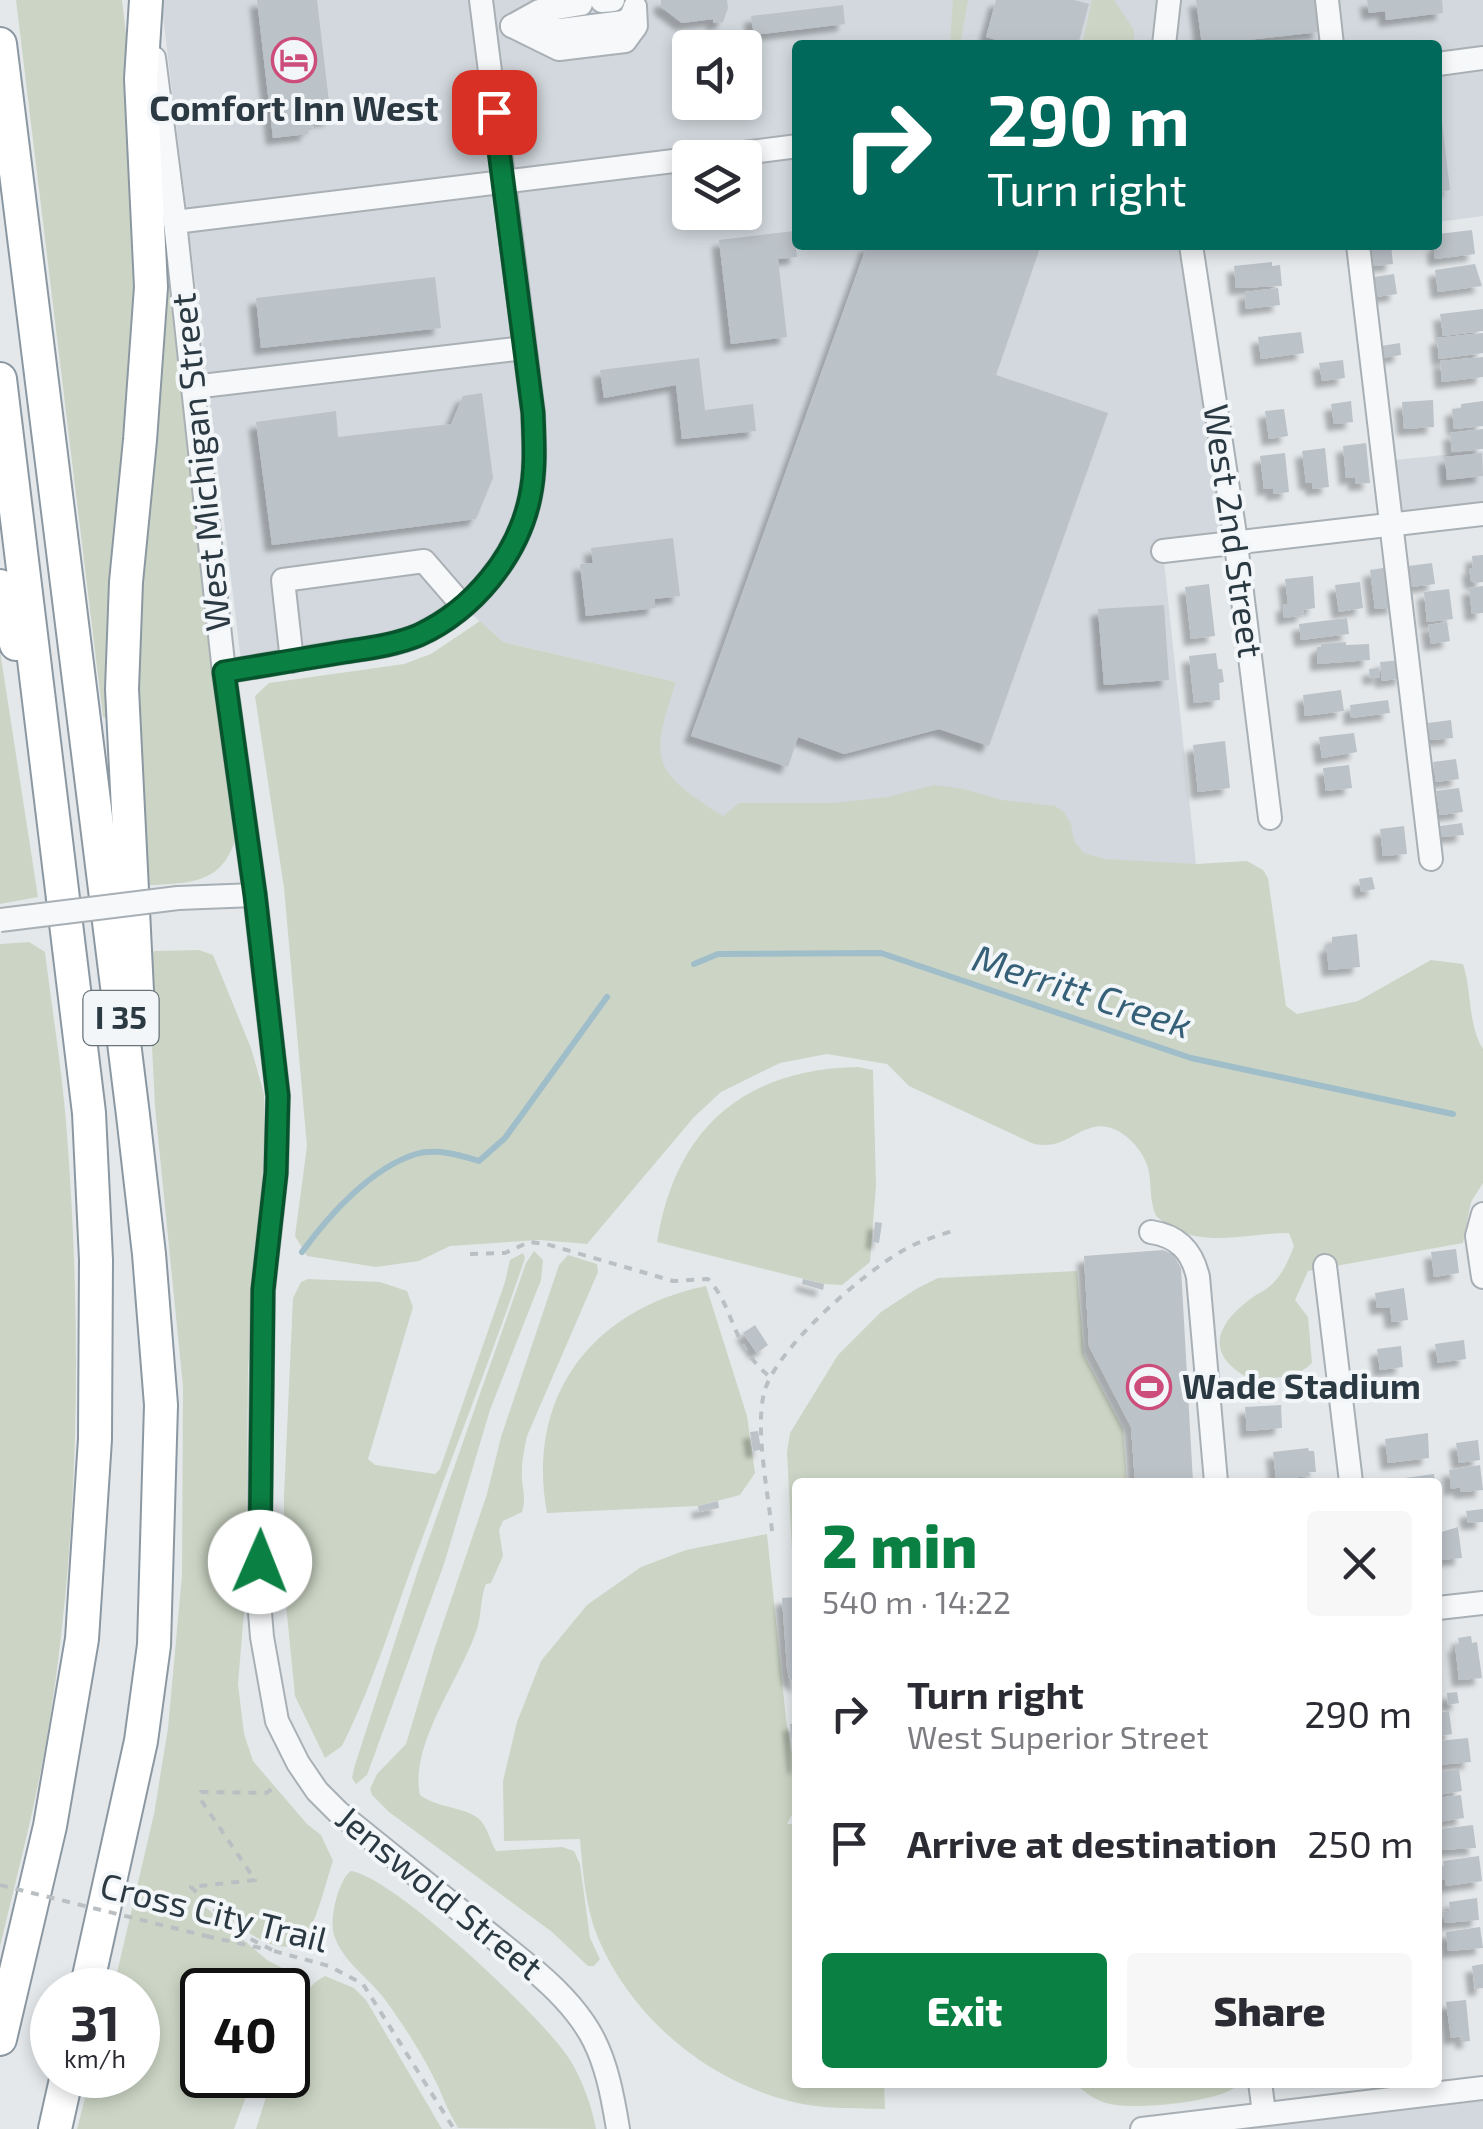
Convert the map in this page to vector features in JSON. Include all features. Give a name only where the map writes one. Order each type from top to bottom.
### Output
[{"type":"highway","points":[[133,1116],[139,1022],[122,689],[126,582],[151,287],[141,79],[146,0]]},
{"type":"highway","name":"I 35","points":[[0,44],[133,1116],[161,1405],[154,1644],[141,1740],[91,1968]]},
{"type":"highway","name":"I 35","points":[[0,379],[88,1113],[96,1260],[95,1439],[82,1639],[50,1826],[0,2040]]},
{"type":"highway","points":[[0,586],[45,749]]},
{"type":"highway","points":[[55,2129],[62,2098]]},
{"type":"street","name":"West Michigan Street","points":[[146,0],[176,222],[224,672],[278,1096],[276,1173],[263,1290],[259,1600],[271,1700]]},
{"type":"street","points":[[224,672],[386,645],[418,635],[463,606],[499,567],[516,537],[530,499],[535,457],[481,0]]},
{"type":"street","points":[[1165,40],[1169,0]]},
{"type":"street","points":[[1327,0],[1331,40]]},
{"type":"street","points":[[606,5],[631,17],[624,22],[561,30],[512,26],[606,5]]},
{"type":"street","points":[[1442,63],[1483,58]]},
{"type":"street","points":[[762,150],[792,147]]},
{"type":"street","points":[[176,222],[672,161]]},
{"type":"street","name":"West 2nd Street","points":[[1192,250],[1236,544],[1270,818]]},
{"type":"street","points":[[1359,250],[1431,859]]},
{"type":"street","points":[[193,388],[524,348]]},
{"type":"street","points":[[1163,551],[1483,514]]},
{"type":"street","points":[[292,660],[283,580],[424,562],[463,606]]},
{"type":"street","points":[[0,920],[178,898],[255,895]]},
{"type":"street","points":[[1483,1214],[1477,1228],[1483,1276]]},
{"type":"street","points":[[1151,1232],[1182,1244],[1193,1256],[1216,1478]]},
{"type":"street","points":[[1325,1266],[1351,1478]]},
{"type":"street","points":[[1442,1608],[1483,1603]]},
{"type":"street","name":"Jenswold Street","points":[[271,1700],[284,1738],[318,1791],[338,1812],[563,1995],[581,2016],[609,2074],[618,2129]]},
{"type":"street","points":[[1261,2088],[1264,2114]]},
{"type":"street","points":[[1142,2129],[1422,2089],[1483,2088]]},
{"type":"path","points":[[772,1531],[760,1422],[770,1377],[794,1344],[870,1272],[919,1242],[952,1231]]},
{"type":"path","points":[[470,1254],[505,1253],[529,1242],[673,1281],[708,1279],[716,1288],[744,1350],[770,1377]]},
{"type":"path","points":[[272,1950],[238,1933],[191,1887],[254,1880],[201,1800],[201,1792],[266,1793],[274,1788]]},
{"type":"path","name":"Cross City Trail","points":[[0,1885],[272,1950],[329,1966],[363,1984],[454,2129]]},
{"type":"shaded area","points":[[161,0],[1483,0],[1483,216],[1442,221],[1442,40],[792,40],[792,250],[1192,250],[1236,544],[1163,552],[1196,864],[1191,1058],[724,817],[684,791],[669,777],[659,756],[660,728],[676,682],[503,642],[463,606],[418,635],[242,669]]},
{"type":"shaded area","points":[[1483,451],[1483,514],[1393,524],[1385,461]]},
{"type":"shaded area","points":[[1483,2086],[1483,2129],[1140,2129]]},
{"type":"green space","points":[[16,0],[122,0],[133,95],[141,248],[108,719],[103,717]]},
{"type":"green space","points":[[953,0],[968,0],[961,40],[950,40]]},
{"type":"green space","points":[[1092,0],[1114,0],[1134,30],[1134,40],[1083,40]]},
{"type":"green space","points":[[169,288],[235,841],[228,857],[209,875],[184,883],[140,886],[130,711],[160,290]]},
{"type":"green space","points":[[480,621],[503,642],[676,682],[662,730],[663,762],[682,787],[723,816],[739,803],[833,803],[888,797],[934,785],[1002,800],[1055,806],[1064,812],[1074,841],[1084,853],[1105,859],[1196,864],[1247,861],[1263,870],[1268,878],[1286,1006],[1297,1014],[1358,1001],[1431,960],[1463,964],[1475,1030],[1483,1049],[1483,1183],[1471,1202],[1463,1243],[1308,1271],[1295,1300],[1308,1317],[1312,1363],[1291,1375],[1248,1378],[1235,1369],[1221,1350],[1222,1330],[1237,1310],[1281,1273],[1294,1246],[1289,1233],[1220,1238],[1187,1234],[1156,1216],[1145,1160],[1135,1144],[1112,1128],[1094,1127],[1059,1142],[1034,1144],[909,1086],[887,1064],[827,1054],[780,1063],[721,1092],[694,1117],[587,1244],[539,1240],[450,1246],[419,1261],[376,1267],[307,1256],[295,1236],[307,1146],[284,888],[255,696],[269,683],[404,664],[431,654]]},
{"type":"green space","points":[[0,651],[38,897],[0,904]]},
{"type":"green space","points":[[29,942],[45,952],[66,1123],[75,1294],[75,1440],[66,1586],[48,1731],[0,1947],[0,944]]},
{"type":"green space","points":[[199,950],[213,955],[251,1048],[264,1094],[264,1156],[248,1370],[246,1588],[238,1684],[244,1734],[253,1761],[321,1835],[333,1861],[314,1920],[305,1937],[295,1945],[269,1943],[240,1927],[209,1900],[202,1904],[267,1960],[282,1968],[180,1968],[180,2098],[245,2098],[234,2129],[77,2129],[85,2098],[160,2098],[160,1968],[118,1968],[154,1814],[168,1728],[182,1575],[183,1387],[155,1107],[148,964],[154,951]]},
{"type":"green space","points":[[817,1070],[873,1070],[876,1185],[870,1262],[842,1285],[824,1284],[657,1242],[666,1202],[680,1167],[698,1137],[721,1113],[749,1093],[781,1079]]},
{"type":"green space","points":[[534,1251],[543,1260],[541,1280],[490,1410],[444,1564],[367,1775],[356,1784],[352,1778],[354,1768],[419,1567],[526,1263]]},
{"type":"green space","points":[[523,1253],[525,1258],[513,1293],[375,1669],[342,1746],[325,1758],[295,1696],[284,1584],[293,1298],[301,1282],[308,1279],[380,1282],[407,1291],[413,1307],[368,1459],[375,1465],[435,1474],[440,1469],[510,1260]]},
{"type":"green space","points":[[568,1255],[597,1264],[598,1272],[527,1436],[522,1512],[503,1521],[499,1530],[503,1556],[491,1583],[486,1584],[477,1629],[429,1733],[419,1775],[420,1795],[476,1816],[496,1851],[562,1847],[574,1851],[580,1864],[590,1938],[600,1959],[594,1966],[588,1966],[552,1932],[389,1812],[370,1789],[377,1774],[406,1744],[487,1494],[501,1437],[559,1265]]},
{"type":"green space","points":[[1077,1271],[1084,1355],[1123,1429],[1127,1478],[792,1478],[792,1551],[787,1452],[790,1433],[838,1355],[881,1312],[938,1278]]},
{"type":"green space","points":[[706,1286],[747,1416],[755,1473],[740,1495],[698,1506],[547,1513],[543,1471],[547,1431],[558,1396],[576,1364],[600,1337],[630,1315],[666,1298]]},
{"type":"green space","points":[[767,1534],[792,1754],[792,1814],[787,1824],[792,1824],[792,2088],[884,2088],[885,2109],[817,2106],[774,2097],[711,2068],[656,2024],[614,1969],[598,1938],[587,1901],[580,1839],[504,1841],[503,1781],[517,1722],[541,1661],[587,1605],[641,1567],[686,1550]]},
{"type":"green space","points":[[351,1871],[372,1879],[432,1922],[529,2012],[573,2065],[596,2129],[458,2128],[407,2032],[338,1945],[333,1920],[336,1901]]},
{"type":"green space","points":[[325,1976],[354,1988],[366,2000],[442,2129],[256,2129],[266,2098],[310,2098],[310,1988]]},
{"type":"green space","points":[[1080,2088],[1234,2088],[1201,2099],[1162,2105],[1110,2104]]},
{"type":"building","name":"Comfort Inn West","points":[[257,0],[317,0],[331,119],[313,121],[314,127],[307,128],[308,134],[273,138]]},
{"type":"building","points":[[661,0],[727,0],[728,8],[723,22],[713,23],[713,19],[682,23],[661,7]]},
{"type":"building","points":[[996,0],[1074,0],[1089,4],[1079,40],[986,37]]},
{"type":"building","points":[[1196,0],[1316,0],[1320,32],[1247,40],[1201,40]]},
{"type":"building","points":[[1367,0],[1442,0],[1443,13],[1386,20],[1385,11],[1369,13]]},
{"type":"building","points":[[843,5],[845,24],[762,34],[762,30],[753,30],[751,16]]},
{"type":"building","points":[[1442,122],[1450,190],[1442,191]]},
{"type":"building","points":[[1472,230],[1475,254],[1435,259],[1434,250],[1442,250],[1442,234]]},
{"type":"building","points":[[792,231],[792,250],[796,250],[797,257],[778,259],[787,337],[731,344],[719,240]]},
{"type":"building","points":[[865,250],[1039,250],[996,375],[1108,413],[989,746],[939,729],[844,754],[798,737],[788,767],[691,736]]},
{"type":"building","points":[[1371,250],[1392,250],[1393,264],[1373,266]]},
{"type":"building","points":[[1272,262],[1272,266],[1280,265],[1282,286],[1236,288],[1234,266]]},
{"type":"building","points":[[1475,264],[1482,286],[1438,292],[1435,270]]},
{"type":"building","points":[[1394,274],[1397,294],[1376,297],[1374,277]]},
{"type":"building","points":[[435,277],[441,328],[261,348],[256,298]]},
{"type":"building","points":[[1278,288],[1280,305],[1246,309],[1245,292]]},
{"type":"building","points":[[1483,309],[1483,331],[1443,336],[1440,314]]},
{"type":"building","points":[[1301,332],[1304,353],[1261,359],[1258,337]]},
{"type":"building","points":[[1483,333],[1483,353],[1439,359],[1437,338]]},
{"type":"building","points":[[1400,343],[1401,355],[1382,358],[1381,346]]},
{"type":"building","points":[[1483,357],[1483,377],[1442,382],[1440,361]]},
{"type":"building","points":[[699,358],[705,410],[753,404],[756,431],[682,439],[676,385],[604,398],[600,370]]},
{"type":"building","points":[[1343,360],[1345,378],[1322,381],[1319,363]]},
{"type":"building","points":[[482,393],[493,478],[476,519],[272,545],[256,422],[336,411],[338,437],[451,424],[463,396]]},
{"type":"building","points":[[1433,400],[1434,427],[1404,429],[1402,402]]},
{"type":"building","points":[[1351,401],[1353,422],[1334,424],[1331,404]]},
{"type":"building","points":[[1483,401],[1483,426],[1454,429],[1452,409]]},
{"type":"building","points":[[1284,409],[1288,436],[1269,439],[1265,411]]},
{"type":"building","points":[[1483,429],[1483,449],[1452,452],[1450,433]]},
{"type":"building","points":[[1366,443],[1370,483],[1355,484],[1355,477],[1346,478],[1343,446]]},
{"type":"building","points":[[1325,448],[1329,487],[1313,489],[1312,483],[1306,483],[1302,451]]},
{"type":"building","points":[[1285,453],[1289,492],[1273,494],[1273,488],[1264,489],[1260,456]]},
{"type":"building","points":[[1482,453],[1483,476],[1447,480],[1445,457]]},
{"type":"building","points":[[673,538],[680,596],[655,599],[655,608],[586,616],[580,564],[593,563],[591,548]]},
{"type":"building","points":[[1483,555],[1483,582],[1475,583],[1469,568],[1473,568],[1472,556]]},
{"type":"building","points":[[1432,563],[1435,584],[1411,587],[1408,566]]},
{"type":"building","points":[[1390,567],[1395,607],[1375,609],[1370,570]]},
{"type":"building","points":[[1313,576],[1315,608],[1303,610],[1304,615],[1284,618],[1283,605],[1288,604],[1285,579]]},
{"type":"building","points":[[1360,582],[1363,608],[1339,612],[1335,585]]},
{"type":"building","points":[[1209,584],[1215,636],[1191,639],[1185,587]]},
{"type":"building","points":[[1483,586],[1483,613],[1472,614],[1469,588]]},
{"type":"building","points":[[1449,589],[1453,619],[1427,622],[1424,592]]},
{"type":"building","points":[[1164,605],[1169,680],[1104,685],[1098,609]]},
{"type":"building","points":[[1347,618],[1349,634],[1301,640],[1299,624]]},
{"type":"building","points":[[1447,622],[1450,641],[1431,644],[1428,625]]},
{"type":"building","points":[[1346,642],[1369,644],[1370,660],[1317,664],[1317,647]]},
{"type":"building","points":[[1216,653],[1224,682],[1219,683],[1220,700],[1194,703],[1189,656]]},
{"type":"building","points":[[1402,660],[1403,678],[1382,681],[1380,662]]},
{"type":"building","points":[[1379,668],[1380,677],[1370,678],[1369,669]]},
{"type":"building","points":[[1341,690],[1344,711],[1305,716],[1303,695]]},
{"type":"building","points":[[1388,700],[1390,713],[1351,718],[1350,705]]},
{"type":"building","points":[[1451,720],[1453,738],[1430,740],[1428,723]]},
{"type":"building","points":[[1354,733],[1357,752],[1322,758],[1319,737]]},
{"type":"building","points":[[1225,741],[1230,788],[1198,792],[1193,745]]},
{"type":"building","points":[[1456,759],[1459,779],[1436,782],[1433,762]]},
{"type":"building","points":[[1349,765],[1352,788],[1326,791],[1323,768]]},
{"type":"building","points":[[1459,788],[1463,812],[1440,815],[1436,791]]},
{"type":"building","points":[[1462,823],[1464,835],[1441,837],[1440,826]]},
{"type":"building","points":[[1404,826],[1407,854],[1383,856],[1380,829]]},
{"type":"building","points":[[1372,877],[1375,889],[1361,892],[1359,879]]},
{"type":"building","points":[[1357,934],[1360,967],[1329,970],[1326,945],[1332,945],[1332,937]]},
{"type":"building","points":[[875,1222],[882,1223],[879,1243],[873,1242]]},
{"type":"building","points":[[1456,1249],[1459,1273],[1434,1277],[1431,1252]]},
{"type":"building","name":"Wade Stadium","points":[[1163,1250],[1173,1254],[1181,1268],[1193,1478],[1135,1478],[1131,1427],[1089,1346],[1084,1256]]},
{"type":"building","points":[[803,1279],[824,1284],[823,1290],[802,1284]]},
{"type":"building","points":[[1404,1288],[1408,1320],[1392,1322],[1390,1307],[1377,1308],[1375,1293]]},
{"type":"building","points":[[755,1325],[768,1345],[757,1353],[743,1333]]},
{"type":"building","points":[[1464,1340],[1466,1359],[1438,1363],[1435,1344]]},
{"type":"building","points":[[1401,1346],[1403,1367],[1380,1370],[1377,1349]]},
{"type":"building","points":[[1281,1405],[1282,1428],[1247,1431],[1245,1407]]},
{"type":"building","points":[[758,1431],[761,1450],[753,1451],[750,1432]]},
{"type":"building","points":[[1428,1433],[1429,1458],[1388,1463],[1385,1439]]},
{"type":"building","points":[[1478,1440],[1480,1460],[1459,1463],[1456,1443]]},
{"type":"building","points":[[1308,1448],[1314,1451],[1316,1472],[1309,1472],[1310,1476],[1276,1478],[1273,1452]]},
{"type":"building","points":[[1480,1465],[1483,1490],[1451,1489],[1449,1470]]},
{"type":"building","points":[[718,1501],[719,1508],[699,1512],[698,1506]]},
{"type":"building","points":[[1483,1509],[1483,1522],[1468,1523],[1466,1511]]},
{"type":"building","points":[[1458,1527],[1462,1558],[1442,1560],[1442,1532]]},
{"type":"building","points":[[792,1597],[792,1681],[787,1668],[782,1598]]},
{"type":"building","points":[[1471,1636],[1472,1643],[1477,1642],[1482,1678],[1459,1680],[1455,1645],[1459,1644],[1458,1638]]},
{"type":"building","points":[[1457,1692],[1459,1703],[1448,1705],[1447,1693]]},
{"type":"building","points":[[1449,1711],[1452,1734],[1442,1735],[1442,1712]]},
{"type":"building","points":[[1468,1738],[1471,1762],[1442,1765],[1442,1741]]},
{"type":"building","points":[[1459,1769],[1462,1791],[1442,1794],[1442,1771]]},
{"type":"building","points":[[1461,1795],[1464,1818],[1442,1821],[1442,1797]]},
{"type":"building","points":[[1473,1825],[1476,1848],[1442,1850],[1442,1829]]},
{"type":"building","points":[[1479,1856],[1482,1881],[1446,1886],[1442,1880],[1443,1861]]},
{"type":"building","points":[[1477,1898],[1479,1920],[1445,1923],[1443,1912],[1450,1911],[1449,1902]]},
{"type":"building","points":[[1480,1927],[1483,1948],[1448,1951],[1446,1932]]},
{"type":"building","points":[[1483,1964],[1483,1988],[1475,1989],[1472,1966]]},
{"type":"building","points":[[1466,2000],[1470,2041],[1462,2042],[1462,2036],[1451,2038],[1446,2002]]},
{"type":"waterway","name":"Merritt Creek","points":[[694,964],[718,954],[881,953],[1191,1058],[1453,1114]]},
{"type":"waterway","name":"Merritt Creek","points":[[302,1252],[352,1194],[399,1161],[432,1152],[479,1161],[505,1138],[607,997]]},
{"type":"place","name":"Comfort Inn West","points":[[294,60]]},
{"type":"place","name":"Wade Stadium","points":[[1149,1387]]},
{"type":"route","points":[[260,1562],[263,1290],[276,1173],[278,1096],[224,672],[386,645],[418,635],[452,616],[478,594],[516,537],[530,499],[535,457],[533,413],[494,112]]}]
